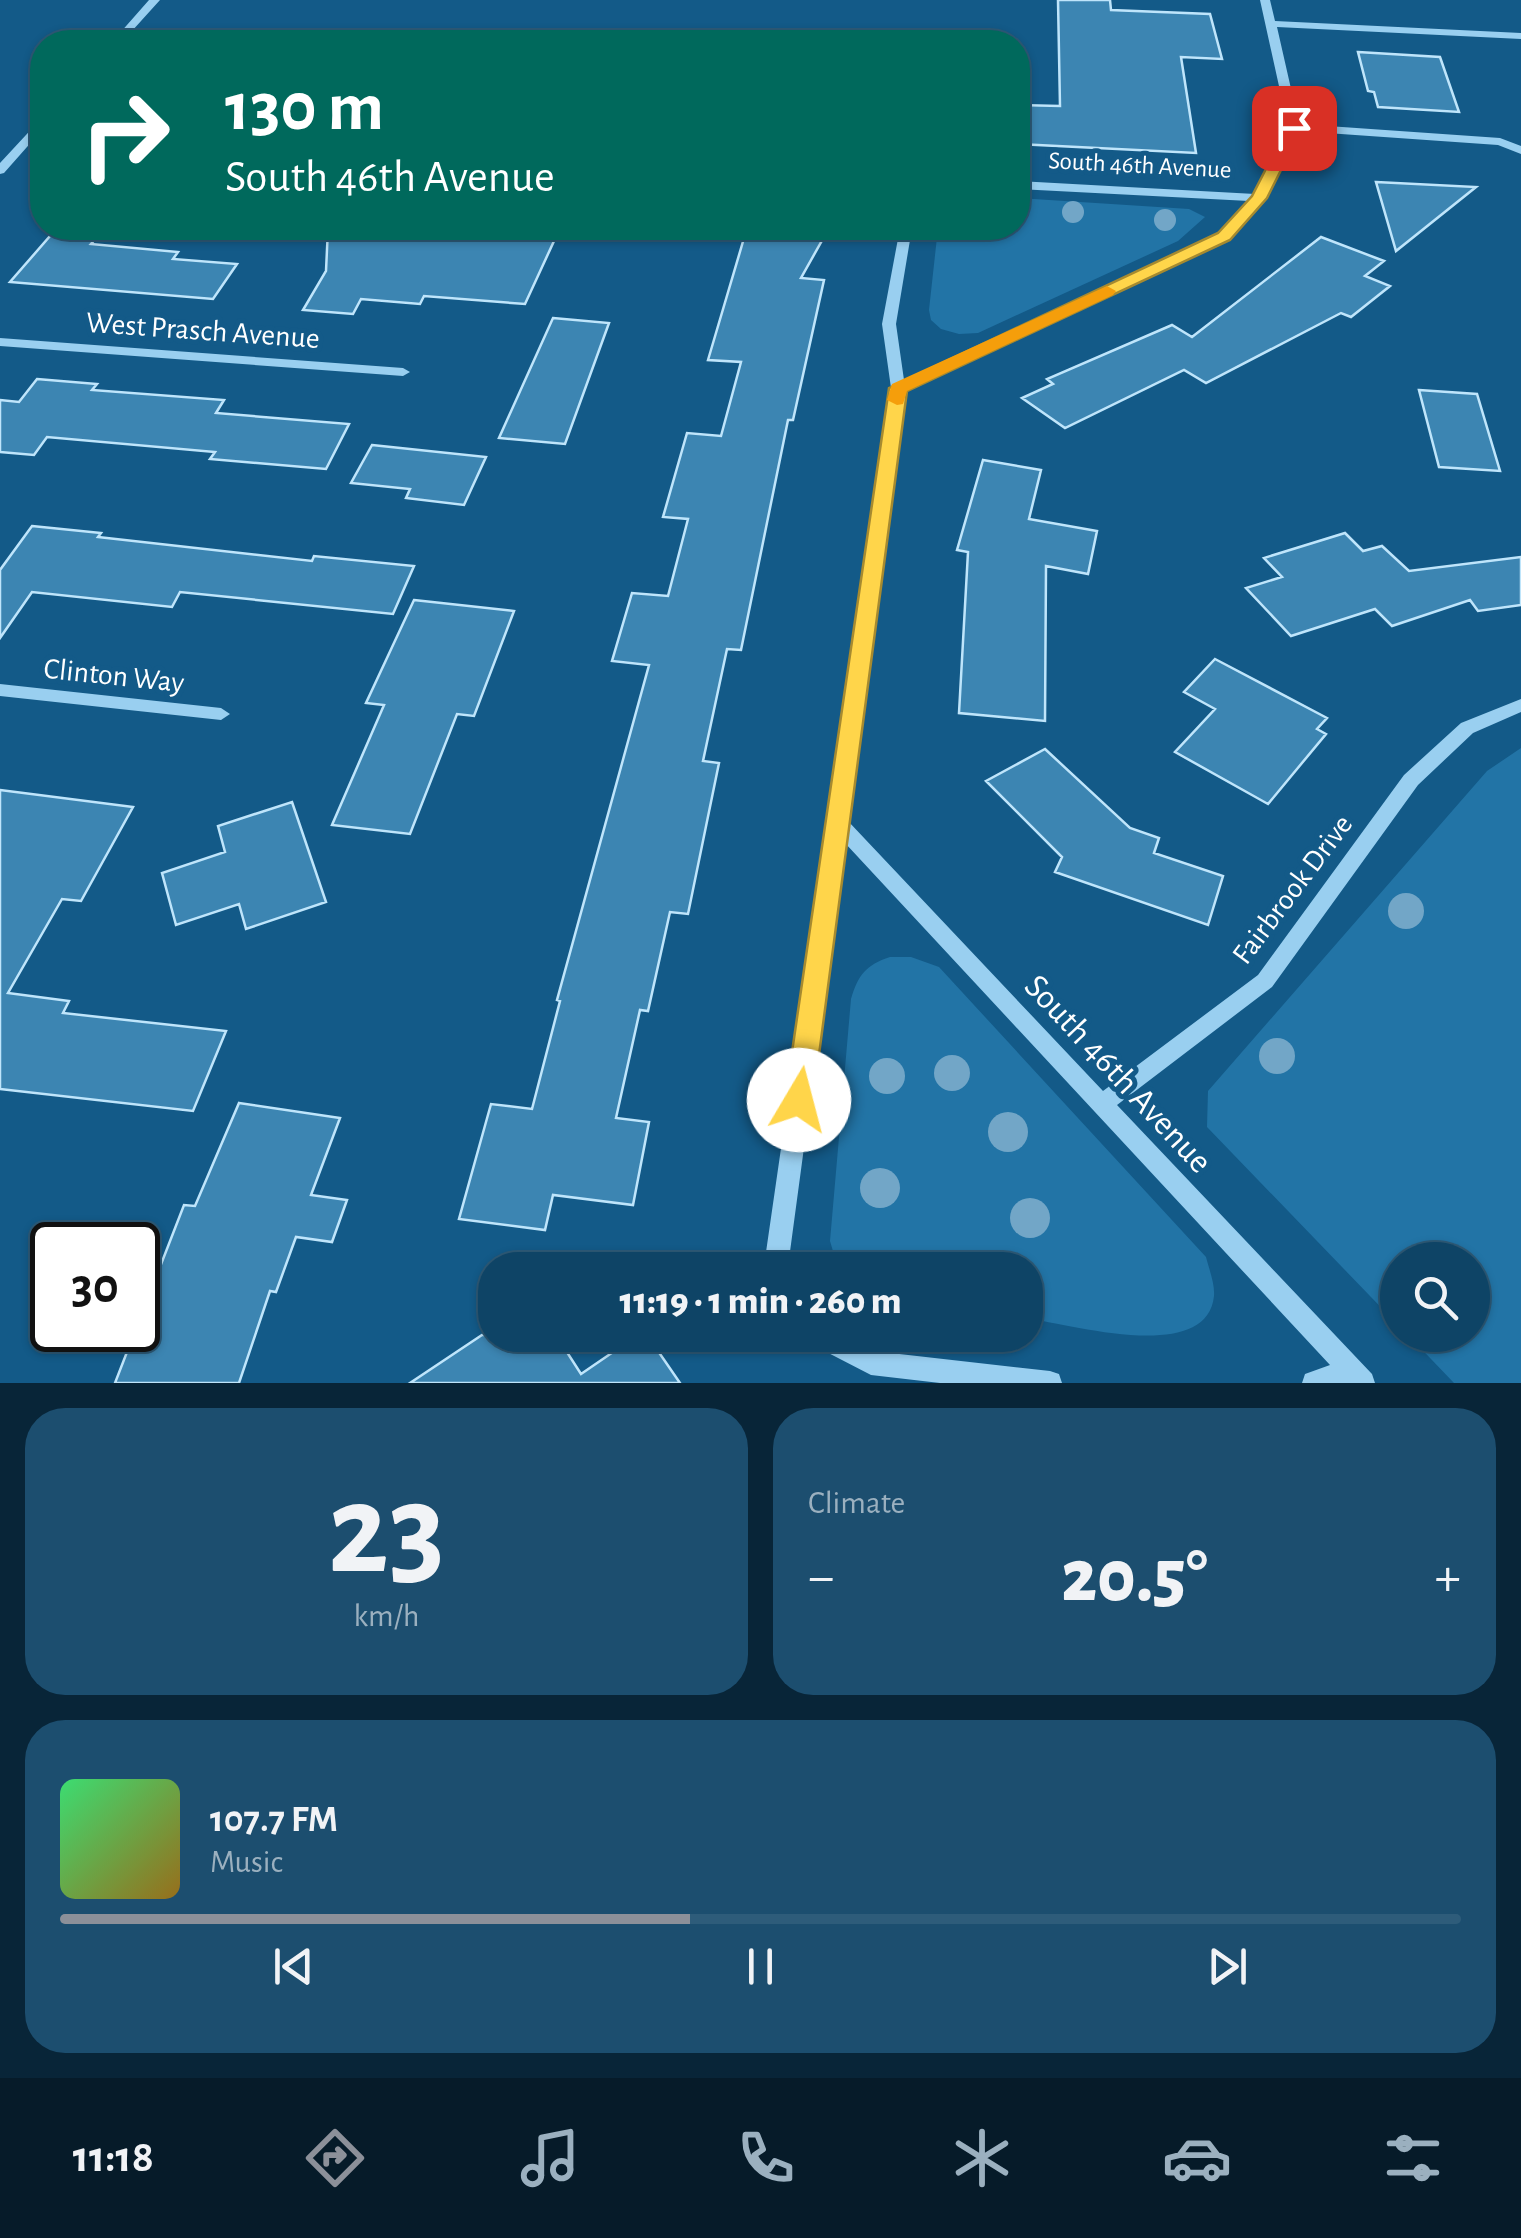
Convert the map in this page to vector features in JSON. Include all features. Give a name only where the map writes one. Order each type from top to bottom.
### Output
[{"type":"street","points":[[128,30],[155,0]]},
{"type":"street","points":[[1265,0],[1294,128],[1500,142],[1521,150]]},
{"type":"street","points":[[1271,24],[1521,36]]},
{"type":"street","name":"South 46th Avenue","points":[[898,388],[1224,237],[1259,198],[1294,128]]},
{"type":"street","points":[[0,170],[30,137]]},
{"type":"street","name":"South 46th Avenue","points":[[1030,185],[1259,198]]},
{"type":"street","points":[[778,1252],[898,388],[889,324],[904,240]]},
{"type":"street","name":"West Prasch Avenue","points":[[0,342],[403,372]]},
{"type":"street","name":"Clinton Way","points":[[0,690],[221,714]]},
{"type":"street","name":"Fairbrook Drive","points":[[1101,1105],[1265,981],[1410,780],[1467,728],[1521,705]]},
{"type":"street","name":"South 46th Avenue","points":[[838,824],[1357,1376]]},
{"type":"street","points":[[849,1352],[871,1364],[1050,1383]]},
{"type":"street","name":"South 46th Avenue","points":[[1314,1383],[1357,1376]]},
{"type":"shaded area","points":[[1030,199],[1189,209],[1205,217],[1178,241],[978,333],[959,334],[941,329],[931,320],[937,240],[1030,240]]},
{"type":"shaded area","points":[[1521,748],[1521,1383],[1454,1383],[1424,1352],[1490,1352],[1490,1242],[1380,1242],[1380,1306],[1207,1127],[1208,1091],[1487,771]]},
{"type":"shaded area","points":[[890,957],[911,957],[939,967],[1206,1257],[1214,1296],[1206,1317],[1188,1329],[1163,1335],[1103,1332],[1043,1321],[1043,1252],[833,1252],[830,1241],[851,999],[864,972]]},
{"type":"building","points":[[1058,0],[1110,0],[1111,10],[1210,14],[1222,59],[1181,57],[1196,153],[1030,145],[1030,105],[1060,106]]},
{"type":"building","points":[[1358,52],[1440,57],[1459,112],[1378,107],[1374,92],[1368,91]]},
{"type":"building","points":[[1376,182],[1476,187],[1396,251]]},
{"type":"building","points":[[1321,237],[1384,261],[1365,276],[1390,286],[1351,317],[1341,313],[1206,383],[1184,370],[1065,428],[1022,398],[1053,384],[1047,379],[1172,325],[1192,337]]},
{"type":"building","points":[[47,240],[94,240],[91,244],[178,252],[173,259],[237,264],[213,299],[10,282]]},
{"type":"building","points":[[327,240],[554,240],[525,304],[424,296],[420,304],[361,299],[353,314],[303,310],[326,271]]},
{"type":"building","points":[[743,240],[822,240],[801,278],[824,280],[793,420],[788,420],[741,650],[727,649],[703,761],[719,763],[688,914],[670,912],[648,1011],[640,1010],[616,1118],[649,1122],[633,1205],[553,1195],[545,1230],[459,1219],[491,1104],[532,1109],[560,1001],[557,1000],[649,665],[612,661],[632,593],[668,596],[688,519],[663,517],[687,433],[721,436],[741,362],[708,360]]},
{"type":"building","points":[[553,318],[609,323],[565,444],[499,438]]},
{"type":"building","points":[[37,379],[97,384],[92,390],[224,400],[216,413],[349,424],[326,469],[210,459],[215,452],[47,437],[34,455],[0,452],[0,400],[19,402]]},
{"type":"building","points":[[1419,390],[1477,394],[1500,471],[1439,467]]},
{"type":"building","points":[[372,445],[486,457],[464,505],[406,498],[410,489],[351,483]]},
{"type":"building","points":[[983,460],[1041,470],[1029,519],[1097,531],[1088,574],[1046,566],[1045,721],[959,713],[968,552],[957,550]]},
{"type":"building","points":[[32,526],[312,561],[314,556],[414,566],[393,614],[180,592],[172,607],[32,592],[0,638],[0,570]]},
{"type":"building","points":[[1345,533],[1363,551],[1382,546],[1409,571],[1521,557],[1521,605],[1478,611],[1470,600],[1392,626],[1375,609],[1291,636],[1246,588],[1282,577],[1264,558]]},
{"type":"building","points":[[414,600],[514,611],[474,716],[457,714],[410,834],[332,825],[384,705],[366,703]]},
{"type":"building","points":[[1215,659],[1327,718],[1317,729],[1326,734],[1268,804],[1175,752],[1215,709],[1184,692]]},
{"type":"building","points":[[1045,749],[1130,828],[1159,838],[1154,853],[1223,876],[1208,925],[1055,872],[1062,857],[986,781]]},
{"type":"building","points":[[0,790],[133,807],[81,901],[62,899],[8,993],[69,1001],[63,1013],[226,1031],[193,1111],[0,1089]]},
{"type":"building","points":[[292,802],[326,902],[246,929],[239,904],[176,925],[162,873],[225,852],[218,826]]},
{"type":"building","points":[[239,1103],[340,1118],[311,1195],[347,1200],[332,1242],[296,1237],[276,1292],[270,1291],[239,1383],[115,1383],[127,1352],[160,1352],[160,1267],[184,1205],[195,1206]]},
{"type":"building","points":[[478,1338],[478,1352],[567,1352],[581,1374],[613,1352],[659,1352],[680,1383],[410,1383]]},
{"type":"slow traffic","points":[[897,400],[898,388],[1107,291]]},
{"type":"route","points":[[799,1100],[898,388],[1224,237],[1259,198],[1294,128]]}]
